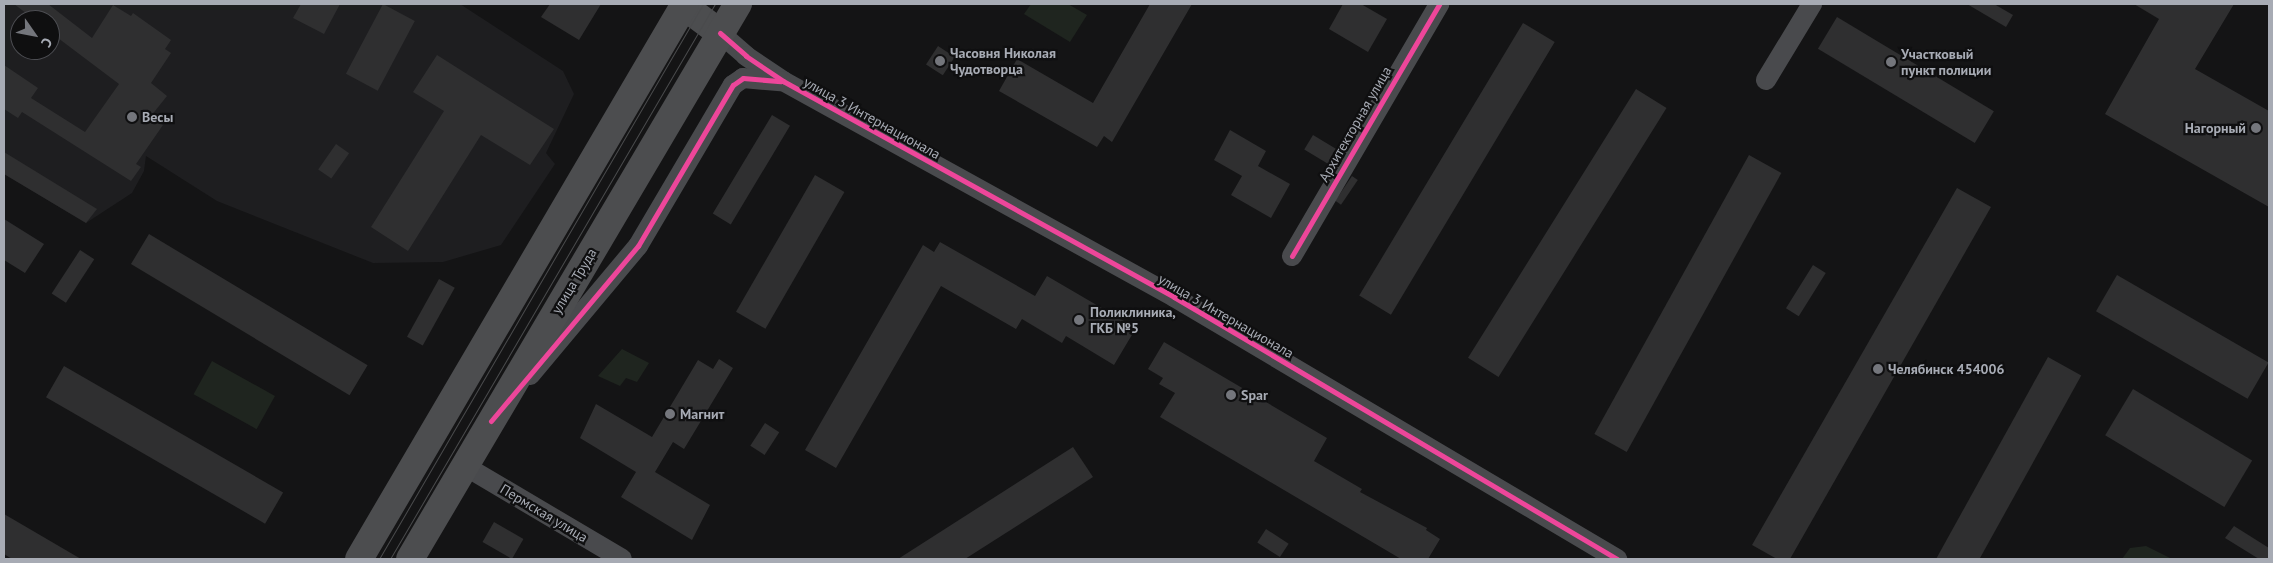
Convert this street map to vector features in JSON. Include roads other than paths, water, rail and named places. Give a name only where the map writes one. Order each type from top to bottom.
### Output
[{"type":"main road","name":"улица Труда","points":[[410,559],[738,4]]},
{"type":"main road","name":"улица 3 Интернационала","points":[[683,5],[720,33]]},
{"type":"main road","points":[[359,559],[683,5]]},
{"type":"street","name":"Архитекторная улица","points":[[1292,256],[1439,4]]},
{"type":"street","points":[[1766,80],[1812,4]]},
{"type":"street","name":"улица 3 Интернационала","points":[[720,33],[746,56],[783,81],[1174,298],[1617,559]]},
{"type":"street","points":[[492,421],[638,246],[733,86],[743,78],[783,81]]},
{"type":"street","name":"Пермская улица","points":[[465,466],[622,559]]},
{"type":"tram line","points":[[379,559],[703,4]]},
{"type":"tram line","points":[[390,559],[715,4]]},
{"type":"place","name":"Часовня Николая Чудотворца","points":[[940,61]]},
{"type":"place","name":"Участковый пункт полиции","points":[[1891,62]]},
{"type":"place","name":"Весы","points":[[132,117]]},
{"type":"place","name":"Нагорный","points":[[2256,128]]},
{"type":"place","name":"Поликлиника, ГКБ №5","points":[[1079,320]]},
{"type":"place","name":"Челябинск 454006","points":[[1878,369]]},
{"type":"place","name":"Spar","points":[[1231,395]]},
{"type":"place","name":"Магнит","points":[[670,414]]}]
